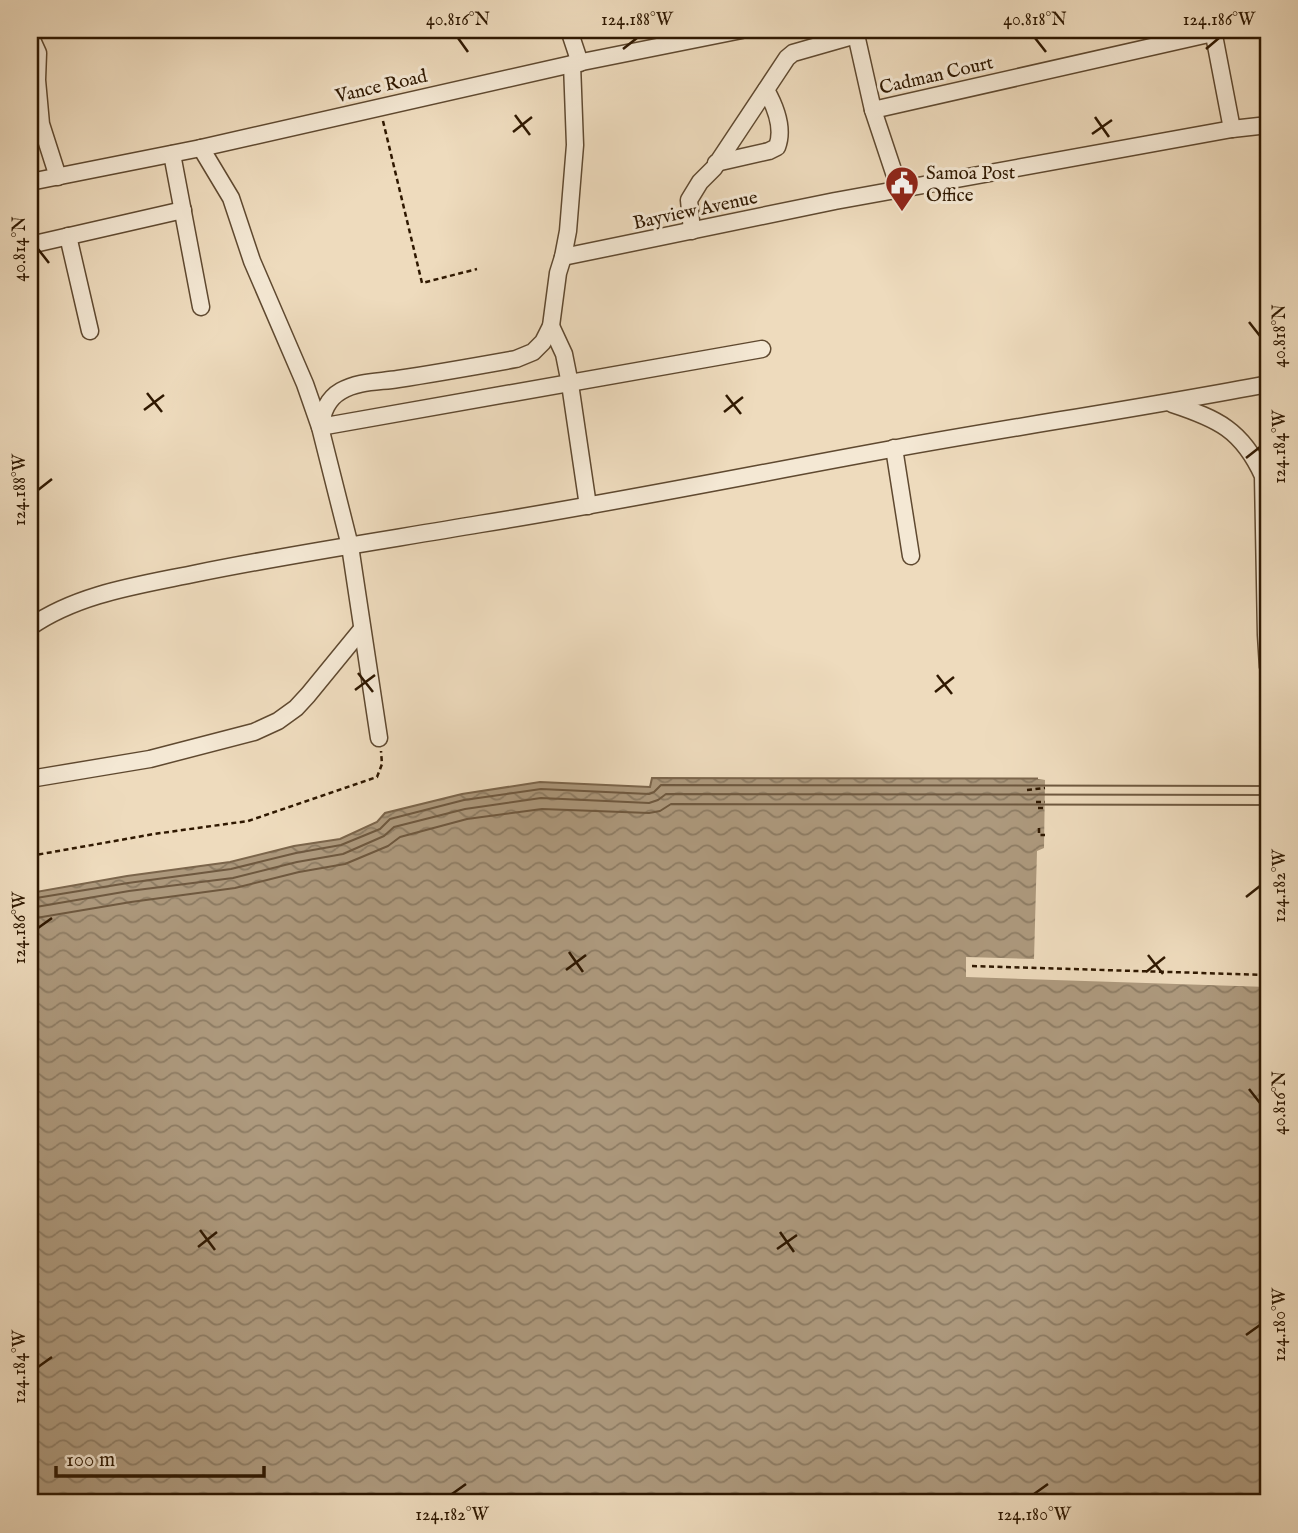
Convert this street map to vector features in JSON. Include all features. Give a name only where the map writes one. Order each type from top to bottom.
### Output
[{"type":"street","points":[[320,427],[324,409],[330,399],[339,391],[353,385],[516,359],[533,352],[543,342],[551,326],[558,273],[568,232],[575,145],[576,64],[569,30]]},
{"type":"street","name":"Vance Road","points":[[30,182],[201,148],[576,64],[742,30]]},
{"type":"street","points":[[1213,31],[1233,129]]},
{"type":"street","name":"Cadman Court","points":[[873,110],[1213,31]]},
{"type":"street","points":[[692,230],[689,200],[787,58],[793,53],[856,32],[873,110],[900,191]]},
{"type":"street","points":[[33,39],[38,53],[37,80],[41,124],[58,177]]},
{"type":"street","points":[[716,163],[777,147],[780,139],[777,121],[766,90]]},
{"type":"street","name":"Bayview Avenue","points":[[563,257],[835,201],[1233,129],[1268,125]]},
{"type":"street","points":[[201,148],[231,198],[252,261],[305,384],[320,427],[350,546],[379,738]]},
{"type":"street","points":[[172,154],[201,307]]},
{"type":"street","points":[[30,245],[183,210]]},
{"type":"street","points":[[68,236],[90,331]]},
{"type":"street","points":[[551,326],[564,354],[588,506]]},
{"type":"street","points":[[320,427],[762,349]]},
{"type":"street","points":[[30,627],[45,616],[65,607],[107,593],[249,563],[588,506],[1268,383]]},
{"type":"street","points":[[1169,403],[1205,415],[1231,430],[1256,460],[1263,476],[1268,667]]},
{"type":"street","points":[[894,449],[911,556]]},
{"type":"street","points":[[30,779],[150,760],[254,732],[278,721],[296,708],[362,629]]},
{"type":"path","points":[[380,107],[422,283],[477,269]]},
{"type":"path","points":[[30,856],[248,821],[377,777],[382,764],[379,738]]},
{"type":"path","points":[[1027,790],[1045,788]]},
{"type":"path","points":[[1036,802],[1045,802]]},
{"type":"path","points":[[1038,808],[1045,808]]},
{"type":"path","points":[[1039,828],[1039,835],[1045,835]]},
{"type":"path","points":[[972,966],[1268,975]]},
{"type":"water","points":[[652,778],[1268,779],[1268,1503],[30,1503],[30,893],[230,862],[294,846],[340,839],[377,822],[385,813],[462,794],[540,782],[650,787]]},
{"type":"pier","points":[[1038,775],[1268,776],[1268,987],[966,977],[966,957],[1034,959],[1037,851],[1044,848],[1045,780],[1038,779]]},
{"type":"place","name":"Samoa Post Office","points":[[902,213]]}]
